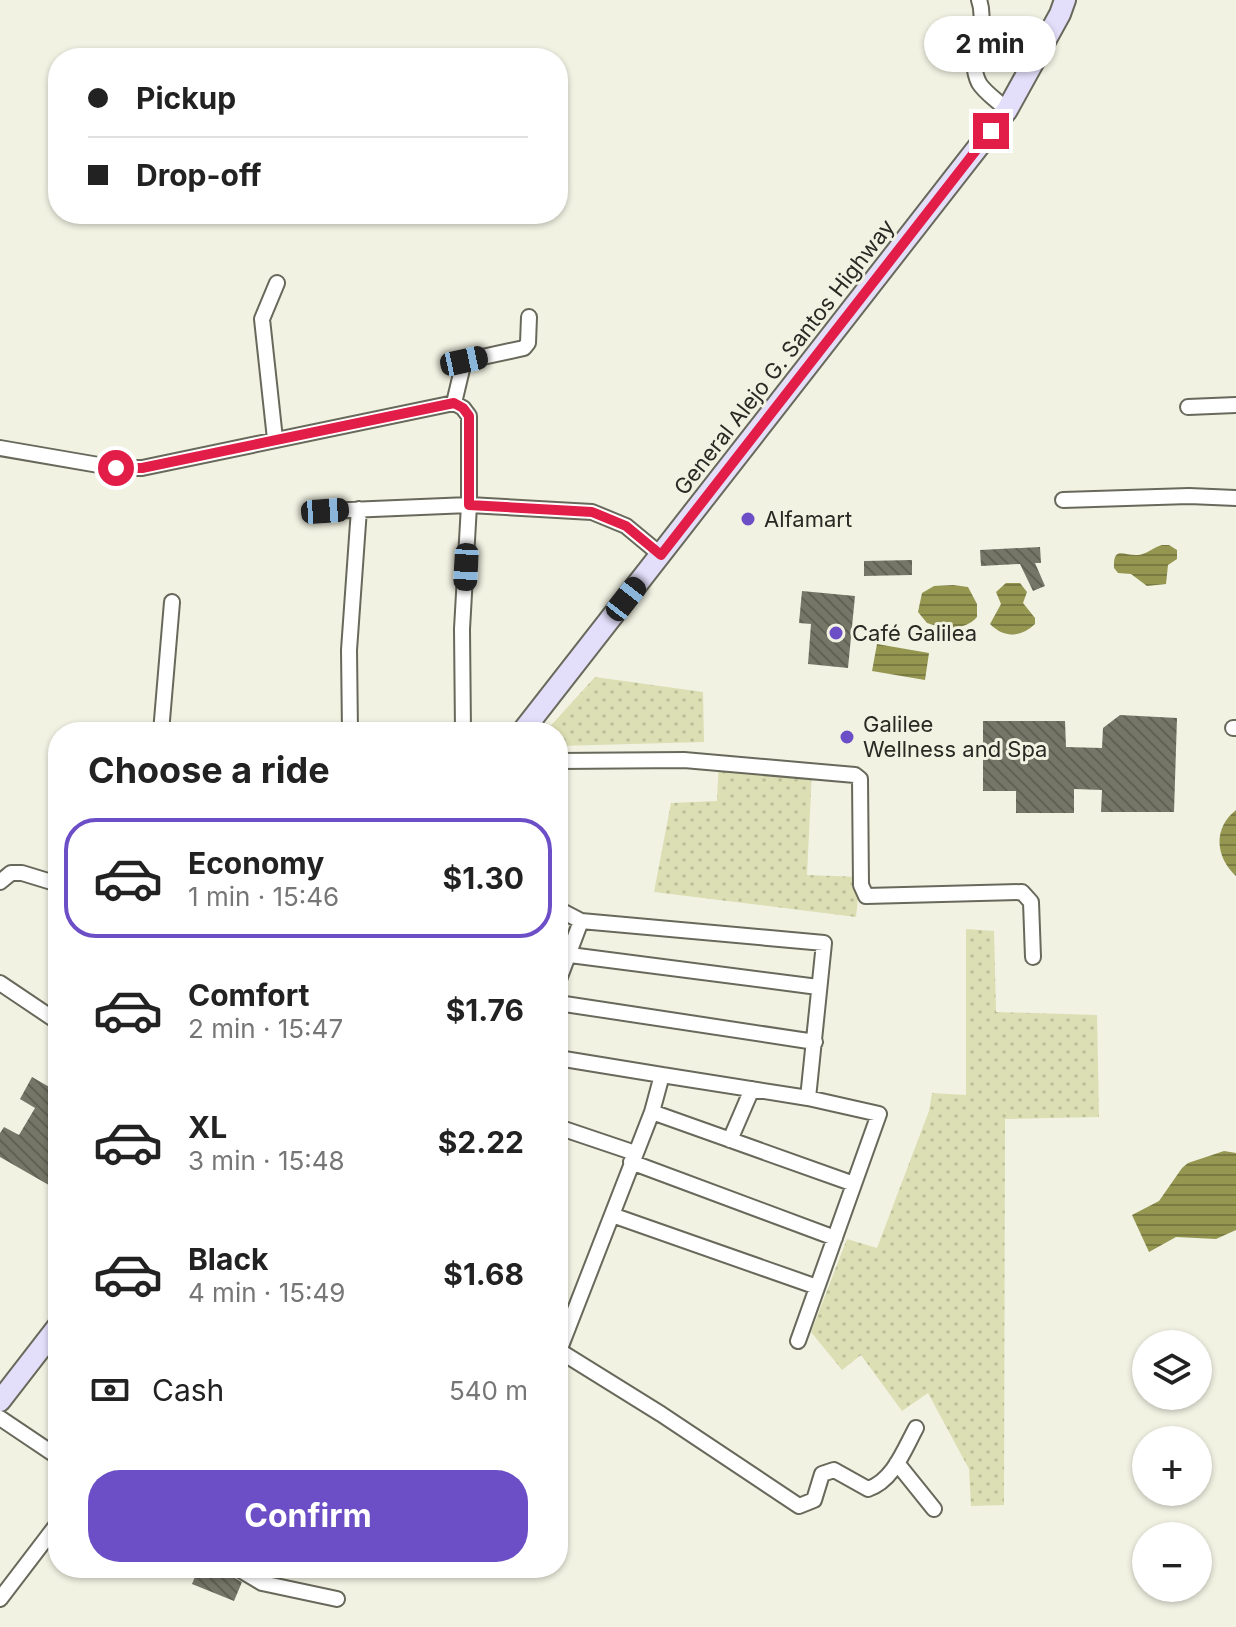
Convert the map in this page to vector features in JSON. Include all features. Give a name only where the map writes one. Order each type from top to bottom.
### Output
[{"type":"main road","name":"General Alejo G. Santos Highway","points":[[530,722],[1007,110],[1065,0]]},
{"type":"main road","points":[[0,1401],[48,1339]]},
{"type":"street","points":[[979,0],[982,9],[974,62],[979,84],[1007,110]]},
{"type":"street","points":[[275,439],[262,319],[277,283]]},
{"type":"street","points":[[454,403],[464,361],[524,348],[528,343],[529,317]]},
{"type":"street","points":[[0,448],[116,468],[142,468],[454,403],[463,408],[469,416],[469,505],[462,629],[463,722]]},
{"type":"street","points":[[1188,407],[1236,405]]},
{"type":"street","points":[[1063,500],[1189,496],[1236,498]]},
{"type":"street","points":[[325,511],[469,505],[592,512],[626,526],[661,555]]},
{"type":"street","points":[[350,722],[349,650],[359,509]]},
{"type":"street","points":[[162,722],[172,602]]},
{"type":"street","points":[[568,761],[684,760],[855,775],[860,779],[861,885],[866,896],[1022,892],[1031,902],[1033,957]]},
{"type":"street","points":[[0,882],[11,873],[48,881]]},
{"type":"street","points":[[568,914],[581,921],[824,943],[808,1098]]},
{"type":"street","points":[[568,960],[581,921]]},
{"type":"street","points":[[570,955],[818,987]]},
{"type":"street","points":[[0,983],[48,1015]]},
{"type":"street","points":[[568,1005],[815,1042]]},
{"type":"street","points":[[568,1060],[808,1098],[879,1114],[798,1341]]},
{"type":"street","points":[[568,1326],[652,1112],[662,1075]]},
{"type":"street","points":[[730,1140],[752,1089]]},
{"type":"street","points":[[652,1112],[854,1184]]},
{"type":"street","points":[[568,1131],[835,1238]]},
{"type":"street","points":[[612,1215],[817,1287]]},
{"type":"street","points":[[568,1357],[661,1414],[799,1506],[814,1500],[822,1474],[834,1470],[868,1489],[880,1485],[897,1463],[916,1428]]},
{"type":"street","points":[[0,1418],[48,1450]]},
{"type":"street","points":[[897,1463],[934,1509]]},
{"type":"street","points":[[0,1599],[48,1536]]},
{"type":"street","points":[[254,1578],[262,1583],[337,1599]]},
{"type":"shaded area","points":[[1162,545],[1177,550],[1177,559],[1168,565],[1166,584],[1147,586],[1131,574],[1118,573],[1114,568],[1117,554],[1139,555]]},
{"type":"shaded area","points":[[1006,583],[1020,583],[1027,592],[1023,603],[1035,618],[1035,624],[1018,634],[1006,634],[990,624],[1001,604],[996,592]]},
{"type":"shaded area","points":[[934,586],[968,587],[977,604],[977,617],[966,625],[954,628],[927,623],[918,612],[922,593]]},
{"type":"shaded area","points":[[877,644],[929,653],[925,680],[872,671]]},
{"type":"shaded area","points":[[595,677],[703,692],[704,742],[568,746],[568,722],[554,722]]},
{"type":"shaded area","points":[[719,761],[812,770],[807,875],[860,877],[856,917],[654,892],[671,803],[717,801]]},
{"type":"shaded area","points":[[1236,810],[1236,876],[1224,860],[1220,834],[1223,825]]},
{"type":"shaded area","points":[[966,929],[994,931],[996,1012],[1097,1015],[1099,1117],[1005,1119],[1004,1505],[971,1506],[969,1469],[928,1393],[902,1411],[861,1355],[842,1370],[811,1332],[847,1239],[877,1248],[929,1111],[932,1093],[966,1095]]},
{"type":"shaded area","points":[[1224,1151],[1236,1153],[1236,1230],[1216,1239],[1176,1237],[1149,1252],[1132,1215],[1159,1201],[1188,1163]]},
{"type":"building","points":[[1040,547],[1041,563],[1035,563],[1045,586],[1033,591],[1020,564],[981,566],[980,550]]},
{"type":"building","points":[[912,560],[912,575],[864,576],[864,561]]},
{"type":"building","name":"Café Galilea","points":[[802,591],[855,596],[848,668],[808,664],[811,624],[799,623]]},
{"type":"building","points":[[1120,715],[1177,718],[1174,812],[1101,812],[1102,790],[1074,789],[1074,813],[1016,813],[1016,791],[983,791],[983,721],[1065,721],[1066,747],[1102,748],[1103,728]]},
{"type":"building","points":[[32,1077],[48,1086],[48,1185],[0,1157],[0,1133],[4,1127],[19,1135],[35,1108],[20,1099]]},
{"type":"building","points":[[194,1578],[235,1578],[242,1582],[234,1601],[192,1584]]},
{"type":"place","name":"Alfamart","points":[[748,519]]},
{"type":"place","name":"Café Galilea","points":[[836,633]]},
{"type":"place","name":"Galilee Wellness and Spa","points":[[847,737]]},
{"type":"route","points":[[116,468],[142,468],[454,403],[469,416],[469,505],[592,512],[626,526],[661,555],[991,131]]}]
